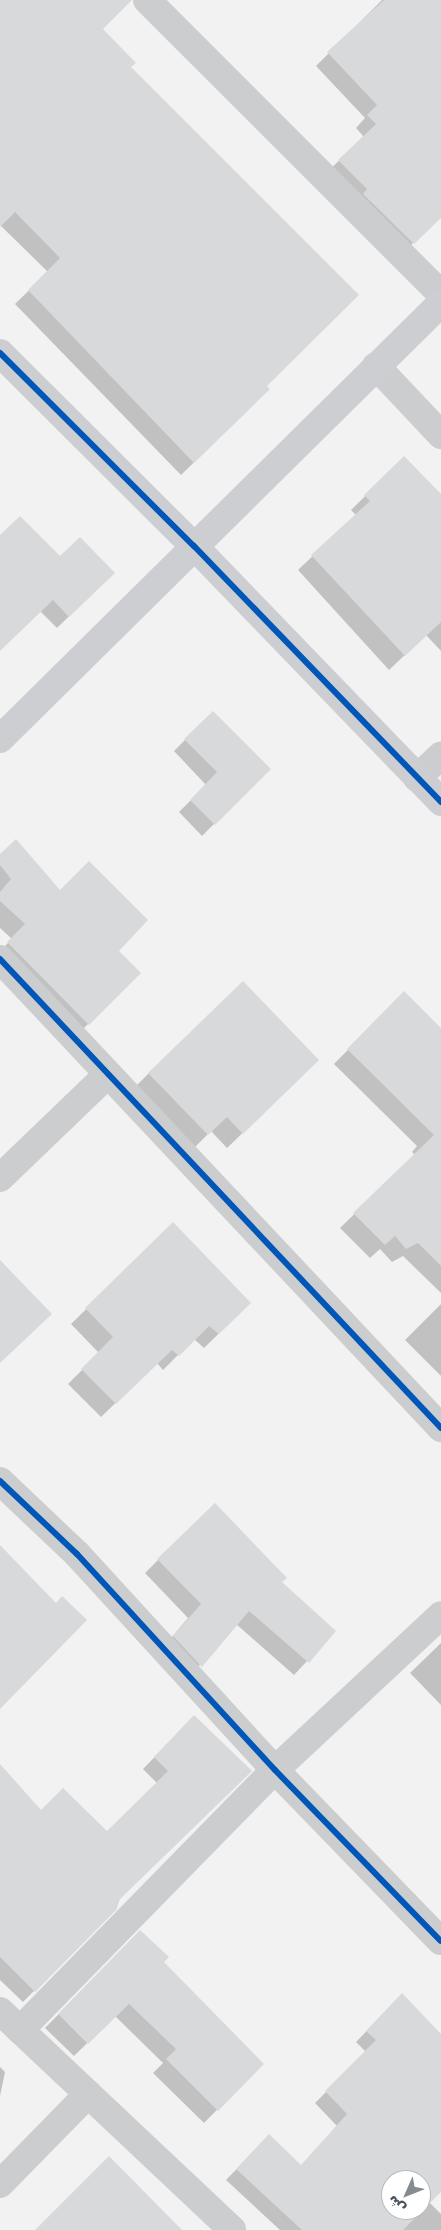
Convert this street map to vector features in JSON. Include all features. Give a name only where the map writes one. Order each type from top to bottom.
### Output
[{"type":"street","points":[[147,0],[441,294]]},
{"type":"street","points":[[0,739],[441,303]]},
{"type":"street","points":[[0,353],[194,546],[441,802]]},
{"type":"street","points":[[376,366],[441,435]]},
{"type":"street","points":[[417,778],[441,756]]},
{"type":"street","points":[[0,959],[107,1075],[441,1428]]},
{"type":"street","points":[[0,1178],[107,1075]]},
{"type":"street","points":[[0,1481],[77,1554],[275,1770],[441,1941]]},
{"type":"street","points":[[20,2030],[275,1770],[441,1615]]},
{"type":"street","points":[[0,2011],[232,2230]]},
{"type":"street","points":[[0,2184],[88,2094]]},
{"type":"building","points":[[0,0],[132,0],[103,29],[136,63],[131,67],[359,295],[267,386],[270,389],[194,463],[28,290],[60,258],[15,212],[0,227]]},
{"type":"building","points":[[384,0],[441,0],[441,218],[414,244],[363,194],[367,189],[338,160],[376,124],[367,115],[377,105],[327,52]]},
{"type":"building","points":[[404,456],[441,494],[441,622],[405,656],[311,555],[370,501],[364,495]]},
{"type":"building","points":[[20,516],[60,556],[80,537],[115,573],[69,617],[53,600],[0,651],[0,535]]},
{"type":"building","points":[[213,711],[271,769],[215,825],[190,800],[217,772],[184,739]]},
{"type":"building","points":[[16,839],[60,890],[89,861],[148,920],[119,951],[141,973],[89,1025],[7,942],[25,924],[0,901],[0,892],[11,879],[0,865],[0,854]]},
{"type":"building","points":[[243,981],[319,1060],[243,1134],[227,1117],[208,1135],[148,1073]]},
{"type":"building","points":[[404,991],[441,1028],[441,1266],[418,1243],[406,1249],[395,1236],[385,1245],[353,1213],[434,1135],[347,1049]]},
{"type":"building","points":[[173,1222],[251,1303],[219,1334],[209,1326],[179,1356],[172,1350],[116,1404],[81,1369],[113,1337],[85,1308]]},
{"type":"building","points":[[0,1260],[52,1314],[0,1363]]},
{"type":"building","points":[[215,1503],[287,1578],[282,1582],[336,1631],[309,1663],[249,1611],[202,1667],[173,1636],[201,1604],[157,1559]]},
{"type":"building","points":[[0,1545],[56,1603],[62,1596],[87,1620],[0,1709]]},
{"type":"building","points":[[194,1715],[252,1771],[118,1901],[117,1909],[35,1992],[0,1957],[0,1764],[41,1810],[63,1788],[107,1831],[168,1771],[154,1757]]},
{"type":"building","points":[[140,1930],[169,1957],[164,1962],[264,2064],[218,2111],[166,2059],[176,2049],[129,2004],[88,2044],[58,2014]]},
{"type":"building","points":[[402,1993],[441,2034],[441,2192],[431,2202],[431,2170],[381,2170],[381,2220],[413,2220],[403,2230],[302,2230],[236,2169],[269,2134],[301,2165],[347,2114],[325,2091],[376,2040],[366,2031]]},
{"type":"building","points":[[109,2156],[182,2230],[35,2230]]},
{"type":"cycle path","points":[[0,353],[194,546],[441,802]]},
{"type":"cycle path","points":[[0,959],[441,1428]]},
{"type":"cycle path","points":[[0,1481],[77,1554],[275,1770],[441,1941]]}]
